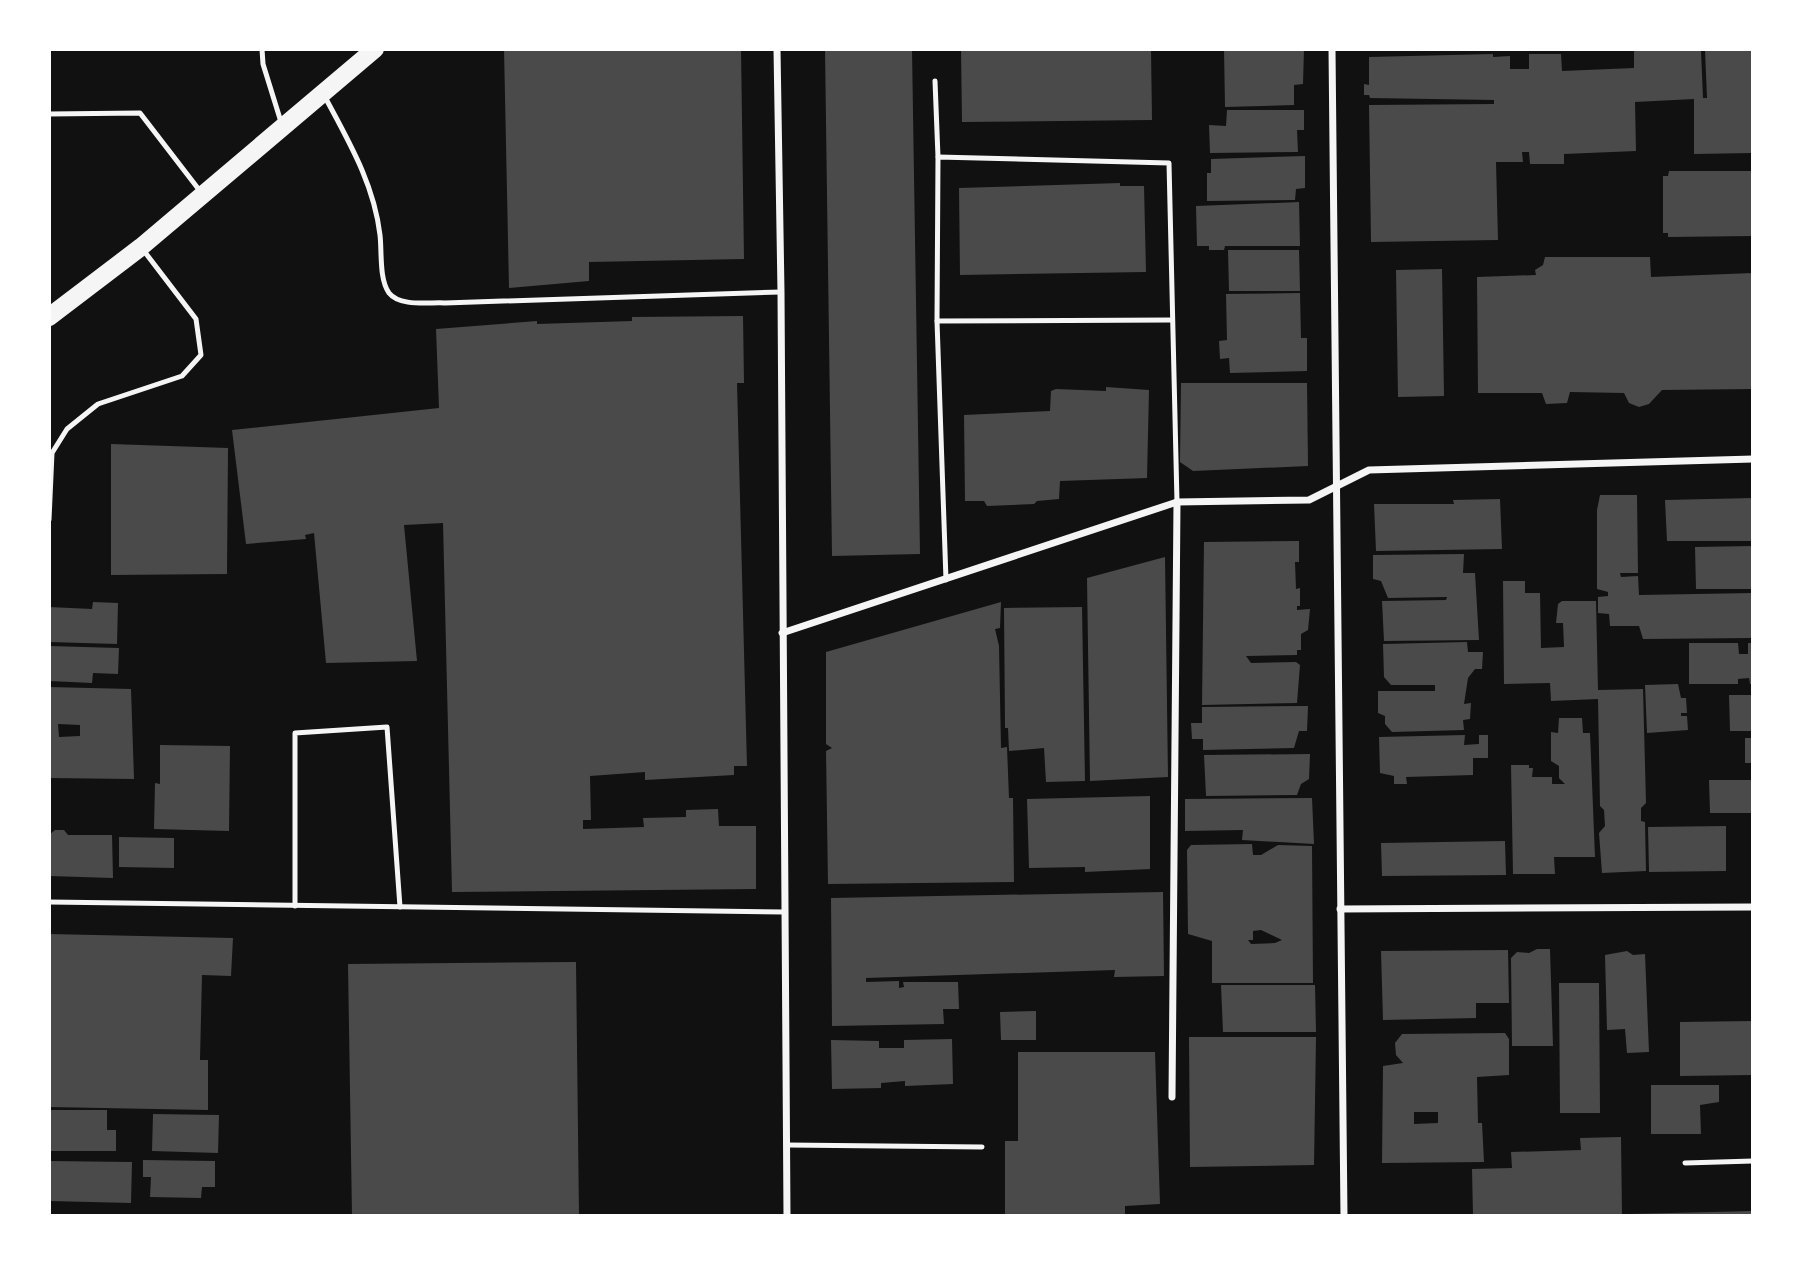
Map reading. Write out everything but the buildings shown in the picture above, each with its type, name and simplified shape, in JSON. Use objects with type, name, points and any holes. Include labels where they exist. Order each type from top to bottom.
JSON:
[{"type":"main road","points":[[49,317],[141,247],[375,49]]},
{"type":"street","points":[[777,49],[787,1216]]},
{"type":"street","points":[[1332,49],[1344,1216]]},
{"type":"street","points":[[782,634],[1177,502],[1309,500],[1370,470],[1753,459]]},
{"type":"street","points":[[1171,1097],[1177,502]]},
{"type":"street","points":[[1340,909],[1753,907]]},
{"type":"lane","points":[[262,49],[263,64],[283,128]]},
{"type":"lane","points":[[935,80],[938,157],[937,321],[946,580]]},
{"type":"lane","points":[[324,94],[367,176],[380,232],[384,280],[389,293],[400,301],[445,303],[781,292]]},
{"type":"lane","points":[[49,114],[140,113],[204,195]]},
{"type":"lane","points":[[938,157],[1169,163],[1177,502]]},
{"type":"lane","points":[[49,520],[52,453],[68,429],[98,404],[183,376],[201,355],[195,319],[141,247]]},
{"type":"lane","points":[[937,321],[1171,320]]},
{"type":"lane","points":[[295,906],[295,733],[387,727],[400,907]]},
{"type":"lane","points":[[49,902],[784,912]]},
{"type":"lane","points":[[787,1145],[982,1147]]},
{"type":"lane","points":[[1685,1163],[1753,1161]]}]
